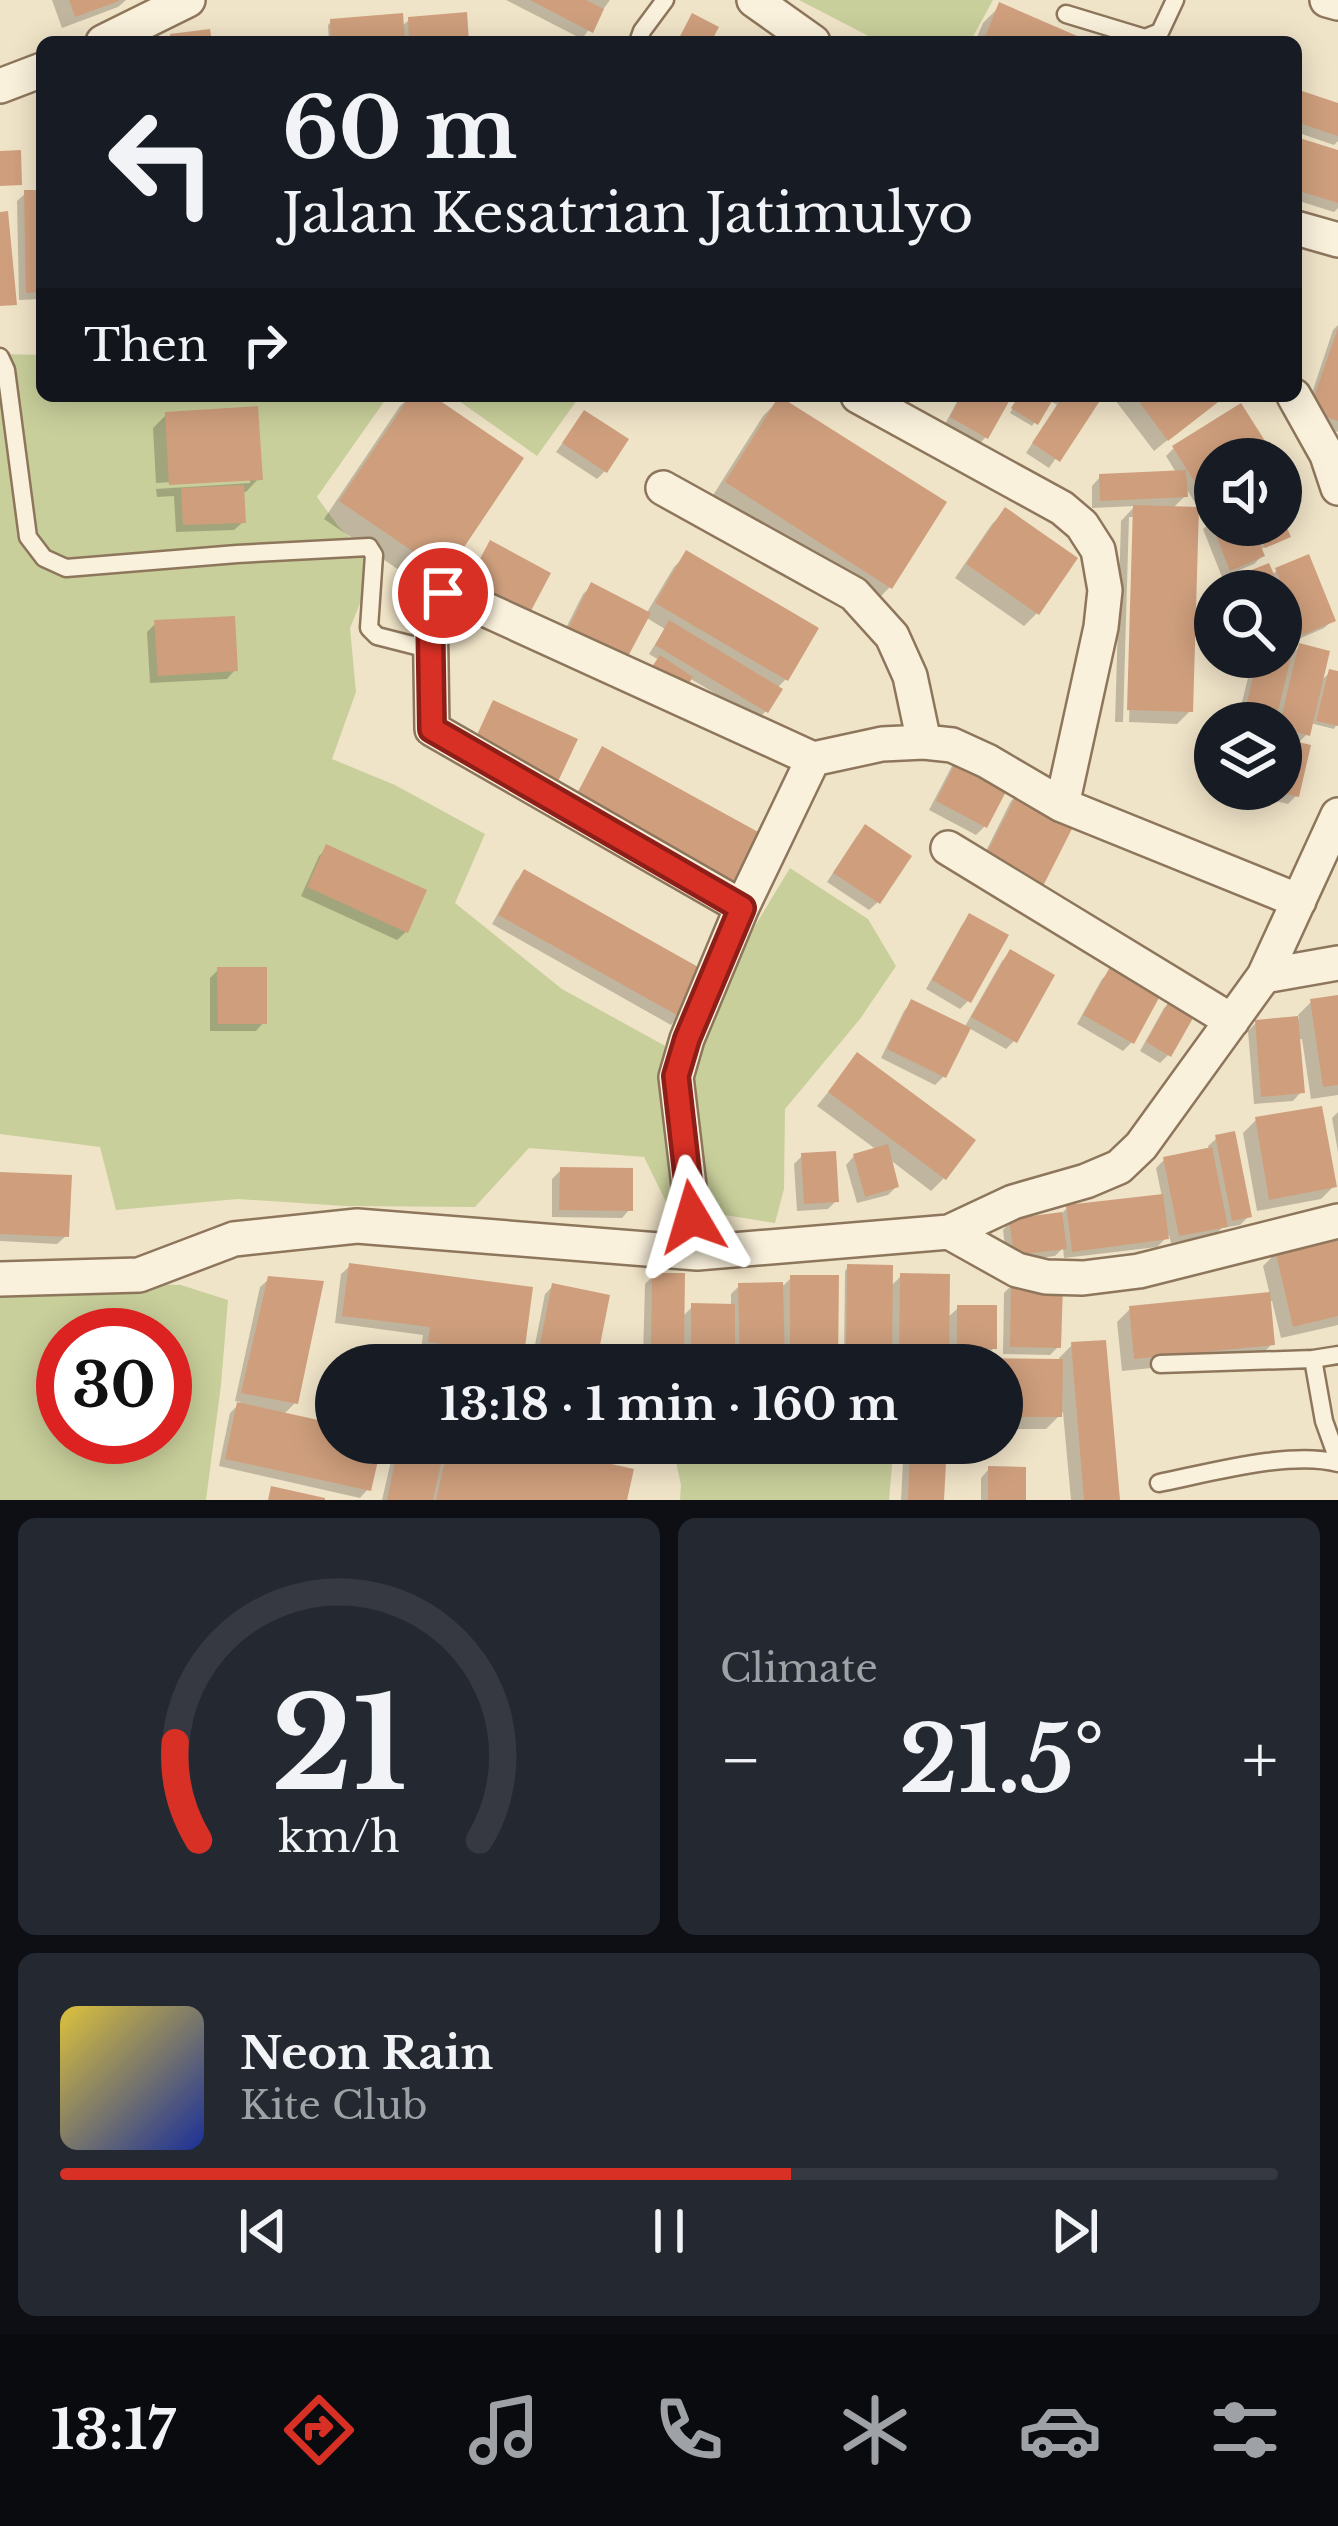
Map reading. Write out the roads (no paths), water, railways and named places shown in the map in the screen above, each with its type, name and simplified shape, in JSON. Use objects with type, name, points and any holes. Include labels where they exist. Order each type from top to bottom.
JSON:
[{"type":"street","points":[[150,32],[188,0]]},
{"type":"street","points":[[754,0],[805,36]]},
{"type":"street","points":[[1327,0],[1338,3]]},
{"type":"street","points":[[1302,230],[1338,240]]},
{"type":"street","points":[[869,402],[1062,508],[1082,525],[1097,550],[1105,590],[1101,627],[1062,805]]},
{"type":"street","points":[[1297,402],[1327,455],[1338,488]]},
{"type":"street","points":[[664,488],[854,594],[892,635],[910,676],[924,742]]},
{"type":"street","points":[[742,908],[435,732],[431,725],[430,604],[434,596],[443,593],[813,759],[881,744],[952,745],[1062,805],[1299,901]]},
{"type":"street","points":[[697,1253],[676,1076],[742,908],[813,759]]},
{"type":"street","points":[[0,1279],[139,1275],[234,1239],[357,1226],[697,1253],[949,1232],[1013,1202],[1119,1167],[1141,1146],[1264,976],[1338,815]]},
{"type":"street","points":[[948,848],[1232,1021]]},
{"type":"street","points":[[1264,976],[1338,963]]},
{"type":"street","points":[[949,1232],[1017,1270],[1083,1278],[1139,1271],[1338,1221]]},
{"type":"lane","points":[[640,36],[665,0]]},
{"type":"lane","points":[[1150,36],[1160,32],[1174,0]]},
{"type":"lane","points":[[1066,14],[1138,36]]},
{"type":"lane","points":[[0,357],[6,370],[28,538],[44,558],[66,568],[369,547],[374,555],[369,628],[376,636],[433,650]]},
{"type":"lane","points":[[1160,1364],[1338,1355]]},
{"type":"lane","points":[[1159,1483],[1256,1464],[1338,1461],[1324,1421],[1313,1359]]}]
